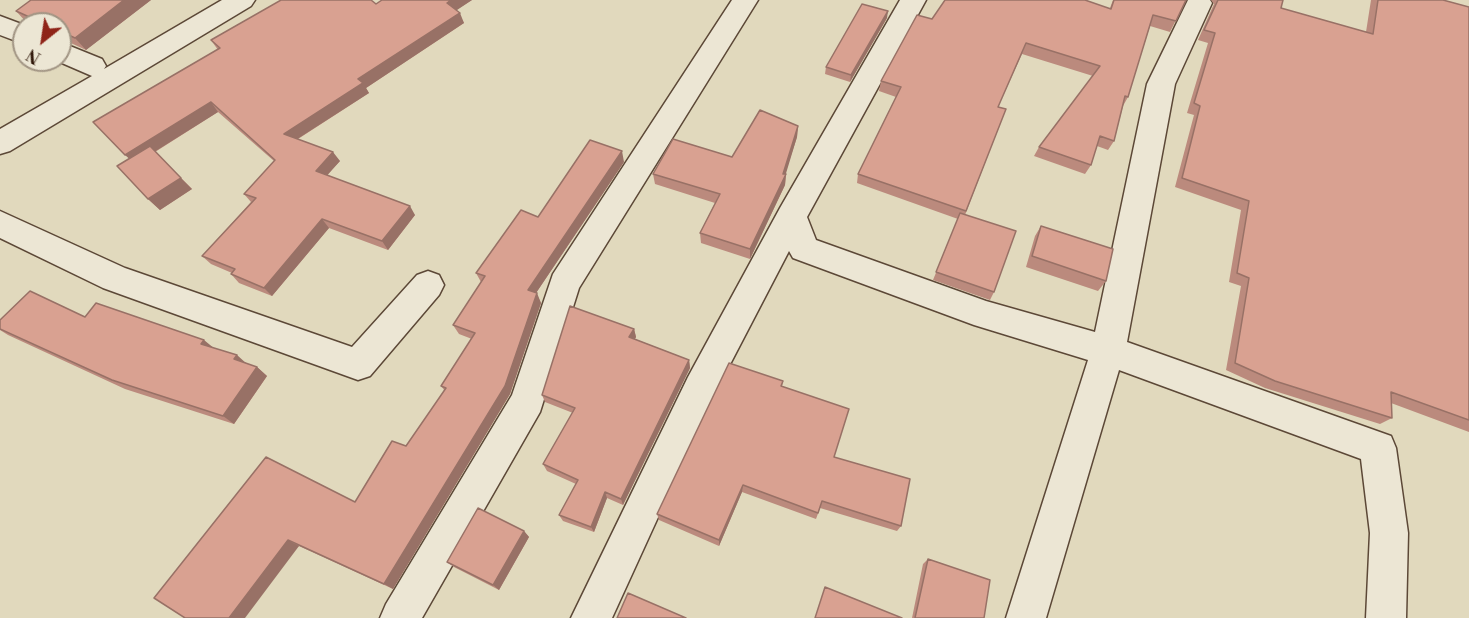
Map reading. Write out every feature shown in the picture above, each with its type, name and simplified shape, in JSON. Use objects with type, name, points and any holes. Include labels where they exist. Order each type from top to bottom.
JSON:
[{"type":"street","points":[[0,121],[206,0]]},
{"type":"street","points":[[0,143],[242,0]]},
{"type":"street","points":[[400,618],[528,401],[564,284],[746,0]]},
{"type":"street","points":[[591,618],[700,388],[791,217],[913,0]]},
{"type":"street","points":[[1026,618],[1108,351],[1161,84],[1199,3]]},
{"type":"street","points":[[72,57],[92,66]]},
{"type":"street","points":[[791,217],[804,249],[986,315],[1108,351],[1378,448],[1389,533],[1386,618]]},
{"type":"street","points":[[0,225],[114,278],[358,365],[428,285]]},
{"type":"building","points":[[31,0],[124,0],[75,38],[72,37],[72,12],[16,11]]},
{"type":"building","points":[[281,0],[371,0],[376,4],[382,0],[451,0],[447,3],[460,13],[358,79],[363,83],[284,134],[333,152],[316,171],[410,206],[382,241],[322,219],[264,288],[231,274],[235,269],[202,256],[256,198],[244,194],[275,160],[211,102],[125,155],[93,122],[220,48],[211,40]]},
{"type":"building","points":[[945,0],[1085,0],[1111,9],[1114,0],[1186,0],[1176,21],[1153,15],[1128,97],[1125,96],[1114,141],[1100,136],[1091,165],[1039,147],[1100,66],[1026,43],[998,107],[1006,109],[966,211],[858,174],[901,87],[881,81],[917,15],[932,19]]},
{"type":"building","points":[[1218,0],[1283,0],[1281,8],[1373,34],[1378,0],[1443,0],[1469,7],[1469,420],[1391,392],[1392,418],[1275,381],[1235,363],[1249,278],[1237,273],[1249,201],[1182,178],[1200,106],[1194,103],[1215,33],[1204,30]]},
{"type":"building","points":[[862,4],[888,11],[851,75],[826,67]]},
{"type":"building","points":[[760,110],[798,126],[783,174],[786,174],[750,249],[700,233],[720,194],[653,174],[673,139],[732,157]]},
{"type":"building","points":[[590,140],[622,151],[528,290],[537,293],[505,386],[384,584],[288,540],[229,618],[185,618],[154,598],[266,457],[355,502],[392,441],[406,446],[446,388],[441,386],[475,333],[453,325],[485,276],[476,273],[521,210],[538,217]]},
{"type":"building","points":[[150,146],[181,178],[148,199],[117,166]]},
{"type":"building","points":[[960,213],[1016,231],[994,292],[936,272]]},
{"type":"building","points":[[1041,226],[1113,249],[1106,281],[1032,256]]},
{"type":"building","points":[[30,291],[85,317],[96,303],[204,340],[201,344],[237,355],[234,359],[257,367],[223,416],[112,380],[0,329],[0,320]]},
{"type":"building","points":[[570,306],[634,329],[629,337],[689,360],[621,499],[605,492],[591,527],[559,515],[578,480],[543,464],[575,408],[542,395]]},
{"type":"building","points":[[729,363],[783,381],[781,386],[849,409],[834,457],[910,479],[901,526],[822,501],[818,513],[743,485],[719,540],[657,514]]},
{"type":"building","points":[[478,508],[524,531],[493,585],[447,562]]},
{"type":"building","points":[[928,559],[990,580],[984,618],[915,618]]},
{"type":"building","points":[[825,587],[902,618],[815,618]]},
{"type":"building","points":[[628,593],[686,618],[617,618]]}]
